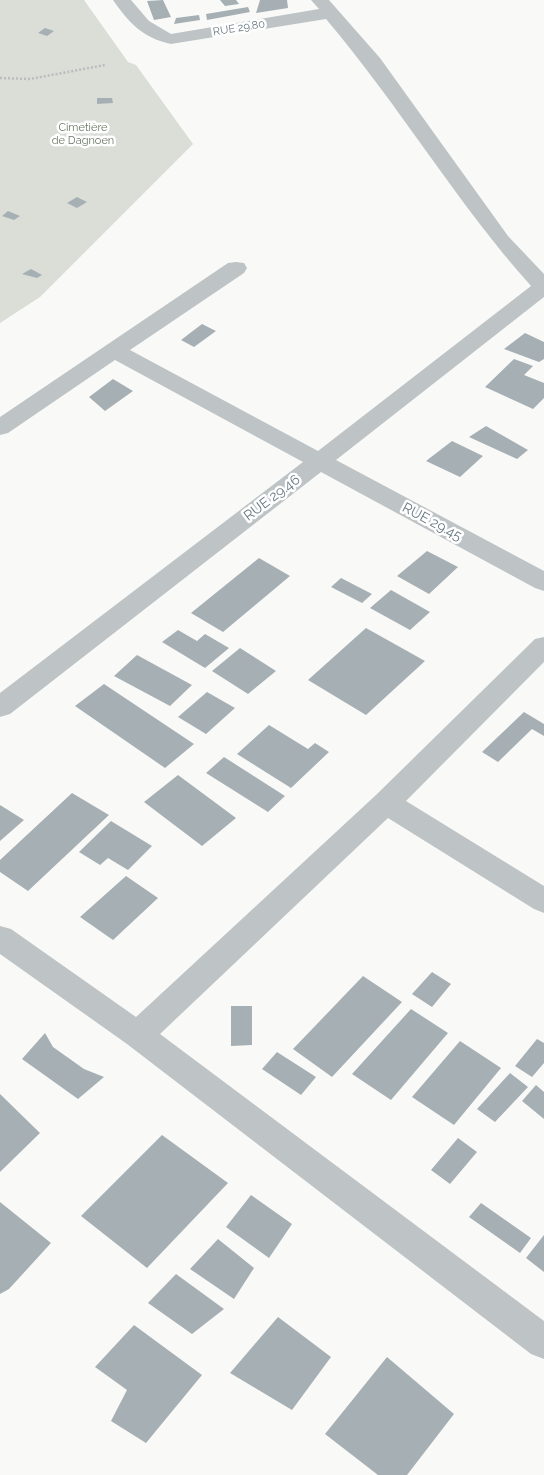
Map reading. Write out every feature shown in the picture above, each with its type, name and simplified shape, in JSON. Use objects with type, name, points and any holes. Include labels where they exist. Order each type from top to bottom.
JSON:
[{"type":"street","name":"RUE 29.80","points":[[122,0],[139,23],[161,37],[171,39],[324,6]]},
{"type":"street","points":[[324,6],[373,62],[501,240],[544,287]]},
{"type":"street","points":[[0,428],[236,268]]},
{"type":"street","name":"RUE 29.46","points":[[0,706],[544,287]]},
{"type":"street","name":"RUE 29.45","points":[[114,351],[544,582]]},
{"type":"street","points":[[138,1035],[386,803],[544,646]]},
{"type":"street","points":[[386,803],[544,901]]},
{"type":"street","points":[[0,938],[138,1035],[544,1342]]},
{"type":"path","points":[[0,78],[30,79],[105,65]]},
{"type":"green space","name":"Cimetière de Dagnoen","points":[[0,0],[84,0],[128,62],[136,65],[193,144],[40,297],[0,323]]},
{"type":"building","points":[[163,0],[171,17],[154,20],[147,1]]},
{"type":"building","points":[[220,0],[236,0],[239,4],[225,6]]},
{"type":"building","points":[[260,0],[287,0],[288,8],[256,13]]},
{"type":"building","points":[[248,7],[250,12],[207,20],[206,14]]},
{"type":"building","points":[[199,15],[200,20],[174,24],[176,18]]},
{"type":"building","points":[[45,28],[54,31],[47,36],[38,33]]},
{"type":"building","points":[[97,98],[112,98],[113,103],[97,104]]},
{"type":"building","points":[[77,197],[87,202],[77,208],[67,203]]},
{"type":"building","points":[[8,211],[20,216],[14,220],[2,216]]},
{"type":"building","points":[[31,269],[42,275],[37,278],[22,274]]},
{"type":"building","points":[[202,324],[216,331],[194,347],[181,340]]},
{"type":"building","points":[[525,333],[544,342],[544,359],[539,362],[504,349]]},
{"type":"building","points":[[514,359],[533,366],[524,375],[544,383],[544,398],[533,409],[485,387]]},
{"type":"building","points":[[113,379],[133,391],[105,411],[89,397]]},
{"type":"building","points":[[486,426],[528,450],[517,459],[469,437]]},
{"type":"building","points":[[452,441],[483,456],[460,477],[426,461]]},
{"type":"building","points":[[427,551],[458,567],[429,594],[397,576]]},
{"type":"building","points":[[259,558],[290,576],[223,632],[191,613]]},
{"type":"building","points":[[341,578],[372,594],[362,603],[331,587]]},
{"type":"building","points":[[391,590],[430,612],[410,630],[370,608]]},
{"type":"building","points":[[366,628],[425,661],[366,715],[308,680]]},
{"type":"building","points":[[178,630],[197,641],[205,634],[229,648],[205,668],[162,642]]},
{"type":"building","points":[[240,648],[276,671],[248,694],[212,671]]},
{"type":"building","points":[[137,655],[192,685],[170,706],[114,676]]},
{"type":"building","points":[[104,684],[194,744],[165,768],[75,706]]},
{"type":"building","points":[[207,692],[235,708],[206,734],[178,717]]},
{"type":"building","points":[[524,712],[544,724],[544,736],[532,729],[498,762],[482,752]]},
{"type":"building","points":[[269,725],[308,749],[315,743],[329,752],[291,788],[237,754]]},
{"type":"building","points":[[224,757],[285,796],[268,812],[206,773]]},
{"type":"building","points":[[178,775],[236,818],[202,846],[144,802]]},
{"type":"building","points":[[72,793],[109,815],[28,891],[0,872],[0,860]]},
{"type":"building","points":[[0,805],[24,820],[0,841]]},
{"type":"building","points":[[111,821],[152,846],[128,870],[108,858],[100,865],[79,852]]},
{"type":"building","points":[[126,876],[158,898],[113,940],[80,917]]},
{"type":"building","points":[[432,972],[451,984],[432,1007],[412,994]]},
{"type":"building","points":[[363,976],[402,1002],[332,1077],[293,1049]]},
{"type":"building","points":[[231,1006],[252,1006],[252,1045],[231,1046]]},
{"type":"building","points":[[411,1009],[448,1033],[391,1100],[352,1074]]},
{"type":"building","points":[[45,1033],[53,1047],[84,1069],[104,1077],[78,1099],[22,1059]]},
{"type":"building","points":[[537,1039],[544,1043],[544,1063],[532,1077],[515,1066]]},
{"type":"building","points":[[460,1041],[501,1068],[454,1125],[412,1097]]},
{"type":"building","points":[[277,1052],[316,1077],[301,1095],[262,1069]]},
{"type":"building","points":[[510,1073],[528,1087],[495,1122],[477,1109]]},
{"type":"building","points":[[536,1085],[544,1092],[544,1119],[522,1101]]},
{"type":"building","points":[[0,1094],[40,1133],[0,1172]]},
{"type":"building","points":[[162,1135],[228,1183],[147,1268],[81,1216]]},
{"type":"building","points":[[458,1138],[477,1152],[450,1184],[431,1170]]},
{"type":"building","points":[[251,1195],[292,1224],[269,1258],[226,1227]]},
{"type":"building","points":[[0,1202],[51,1243],[9,1289],[0,1294]]},
{"type":"building","points":[[481,1203],[531,1238],[520,1253],[469,1217]]},
{"type":"building","points":[[544,1235],[544,1272],[526,1258]]},
{"type":"building","points":[[218,1239],[254,1268],[234,1299],[190,1269]]},
{"type":"building","points":[[176,1274],[224,1309],[192,1334],[148,1303]]},
{"type":"building","points":[[278,1317],[331,1357],[292,1410],[230,1373]]},
{"type":"building","points":[[134,1325],[202,1375],[146,1443],[111,1421],[127,1390],[95,1367]]},
{"type":"building","points":[[387,1357],[454,1414],[407,1475],[378,1475],[325,1434]]}]
